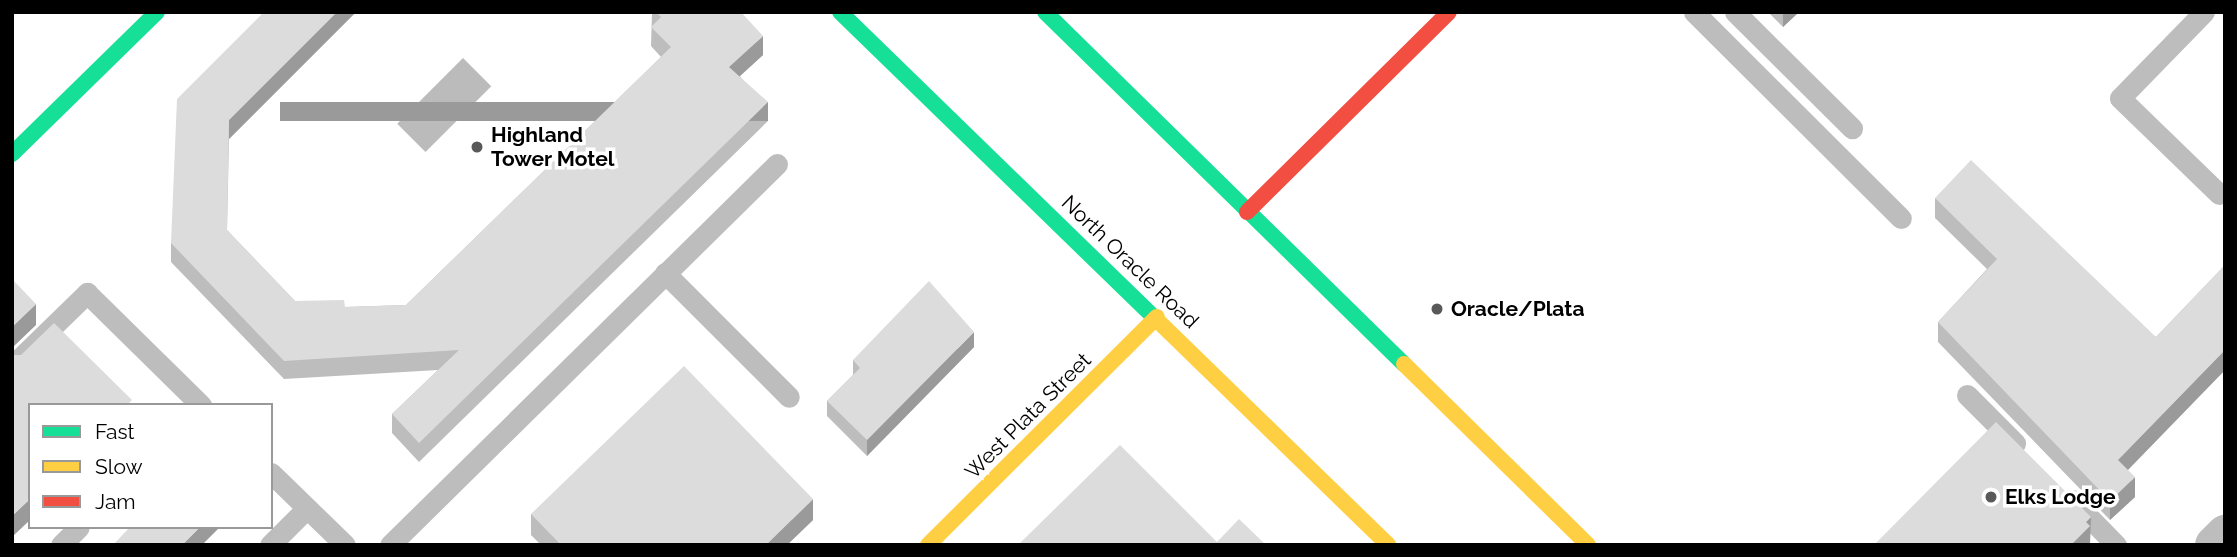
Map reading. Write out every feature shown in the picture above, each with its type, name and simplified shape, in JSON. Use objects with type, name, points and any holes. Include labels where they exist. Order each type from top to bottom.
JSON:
[{"type":"main road","points":[[12,154],[158,12]]},
{"type":"main road","name":"North Oracle Road","points":[[840,12],[1157,317],[1388,545]]},
{"type":"main road","points":[[1045,12],[1588,545]]},
{"type":"main road","points":[[1247,212],[1449,12]]},
{"type":"main road","name":"West Plata Street","points":[[928,545],[1157,317]]},
{"type":"lane","points":[[1694,12],[1901,218]]},
{"type":"lane","points":[[1735,12],[1852,128]]},
{"type":"lane","points":[[2204,12],[2120,99],[2219,194]]},
{"type":"lane","points":[[402,541],[665,273],[777,164]]},
{"type":"lane","points":[[665,273],[789,397]]},
{"type":"lane","points":[[12,366],[87,293],[199,403]]},
{"type":"lane","points":[[1967,395],[2032,460]]},
{"type":"lane","points":[[273,475],[345,545]]},
{"type":"lane","points":[[2060,489],[2116,545]]},
{"type":"lane","points":[[270,545],[307,508]]},
{"type":"lane","points":[[61,545],[77,529]]},
{"type":"shaded area","points":[[463,58],[491,86],[426,152],[397,124]]},
{"type":"building","points":[[264,12],[337,12],[229,120],[227,230],[295,301],[344,300],[345,307],[406,305],[671,47],[651,27],[661,17],[656,12],[741,12],[763,36],[729,67],[768,102],[419,443],[392,414],[459,350],[284,361],[171,243],[177,99]]},
{"type":"building","points":[[1971,160],[2156,337],[2225,265],[2225,350],[2118,460],[2135,477],[2110,501],[1938,322],[1997,259],[1935,198]]},
{"type":"building","points":[[12,279],[36,304],[12,327]]},
{"type":"building","points":[[929,281],[974,332],[867,440],[827,401],[860,368],[853,360]]},
{"type":"building","points":[[54,323],[132,400],[129,403],[28,403],[28,501],[12,516],[12,355],[21,355]]},
{"type":"building","points":[[684,366],[813,499],[766,545],[561,545],[531,514]]},
{"type":"building","name":"Elks Lodge","points":[[1996,422],[2091,517],[2086,522],[2090,526],[2071,545],[1874,545]]},
{"type":"building","points":[[1120,445],[1217,542],[1239,519],[1266,545],[1018,545]]},
{"type":"building","points":[[128,529],[198,529],[182,545],[113,545]]},
{"type":"traffic: fast","points":[[12,154],[157,12]]},
{"type":"traffic: fast","points":[[840,12],[1158,321]]},
{"type":"traffic: fast","points":[[1045,12],[1404,364]]},
{"type":"traffic: slow","points":[[928,545],[1157,317]]},
{"type":"traffic: slow","points":[[1158,321],[1388,545]]},
{"type":"traffic: slow","points":[[1404,364],[1588,545]]},
{"type":"traffic: jam","points":[[1247,212],[1449,12]]},
{"type":"place","name":"Highland Tower Motel","points":[[477,147]]},
{"type":"place","name":"Oracle/Plata","points":[[1437,309]]},
{"type":"place","name":"Elks Lodge","points":[[1991,497]]}]
